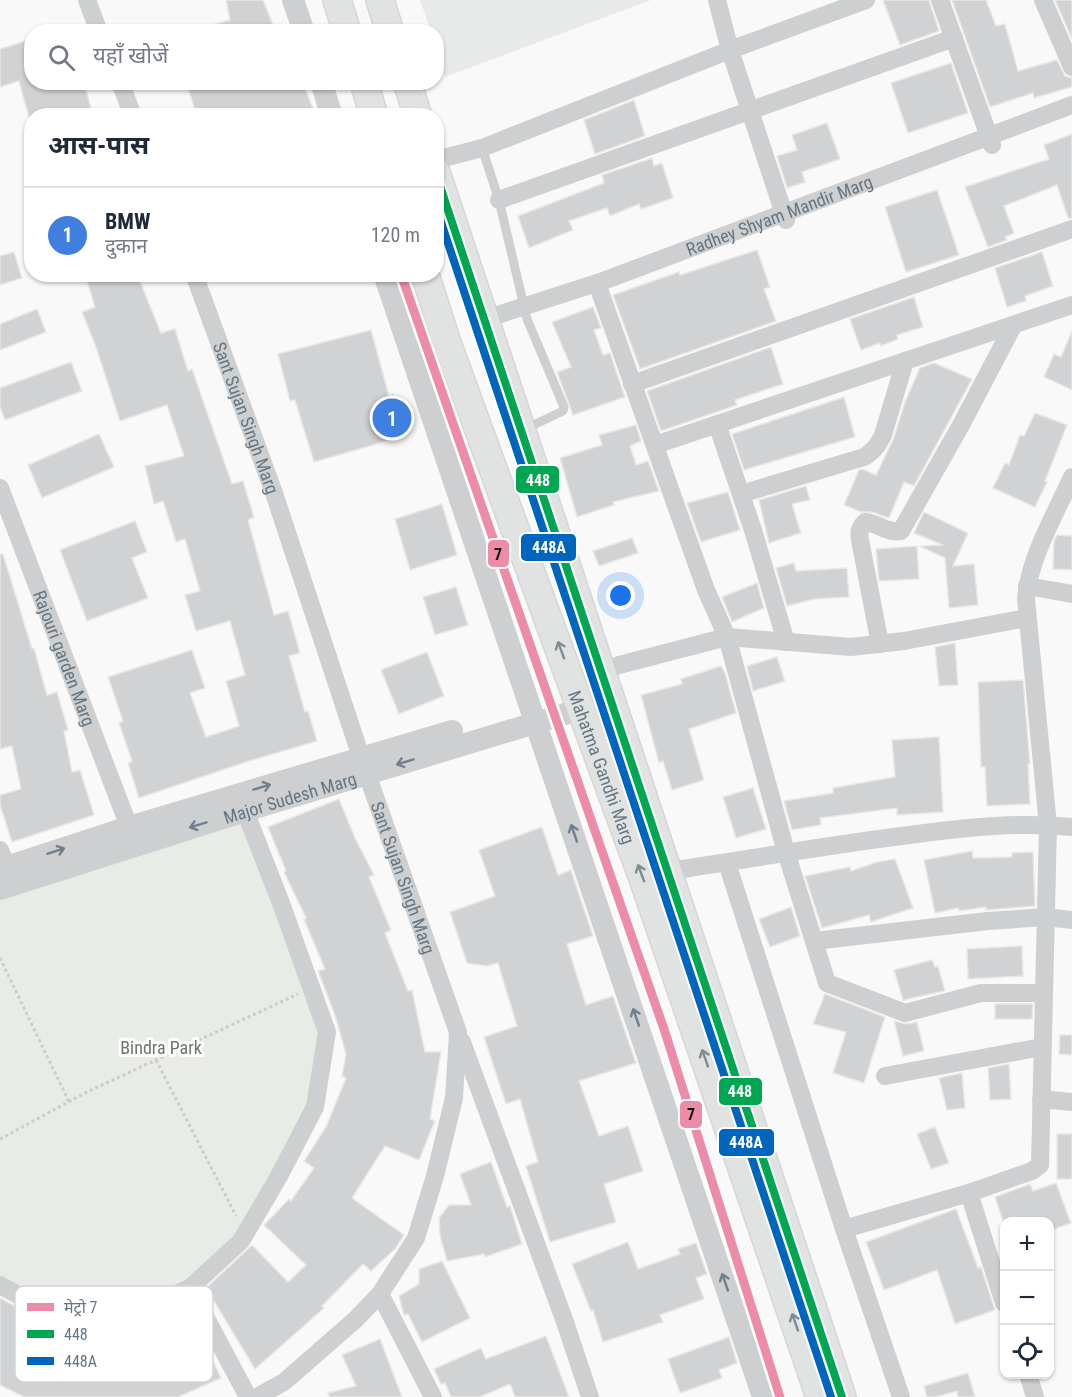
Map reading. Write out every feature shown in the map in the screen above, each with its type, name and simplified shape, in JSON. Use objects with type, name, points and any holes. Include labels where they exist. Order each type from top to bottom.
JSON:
[{"type":"main road","points":[[337,0],[344,24]]},
{"type":"main road","points":[[380,0],[388,24]]},
{"type":"main road","points":[[366,90],[372,108]]},
{"type":"main road","points":[[410,90],[415,108]]},
{"type":"main road","name":"Mahatma Gandhi Marg","points":[[444,196],[842,1397]]},
{"type":"main road","name":"Mahatma Gandhi Marg","points":[[428,282],[447,343],[645,884],[820,1397]]},
{"type":"street","points":[[87,0],[96,24]]},
{"type":"street","points":[[293,0],[301,24]]},
{"type":"street","points":[[717,0],[730,50],[785,217]]},
{"type":"street","points":[[444,158],[482,148],[730,50],[866,0]]},
{"type":"street","points":[[940,0],[990,140]]},
{"type":"street","points":[[1043,0],[1072,68]]},
{"type":"street","points":[[499,201],[954,38]]},
{"type":"street","points":[[123,90],[130,108]]},
{"type":"street","points":[[324,90],[329,108]]},
{"type":"street","name":"Radhey Shyam Mandir Marg","points":[[487,324],[600,289],[990,140],[1072,105]]},
{"type":"street","name":"Radhey Shyam Mandir Marg","points":[[990,140],[1072,116]]},
{"type":"street","name":"Radhey Shyam Mandir Marg","points":[[525,313],[603,281],[785,217]]},
{"type":"street","points":[[632,384],[1072,229]]},
{"type":"street","name":"Sant Sujan Singh Marg","points":[[197,282],[274,494],[458,1032],[454,1098],[435,1176],[416,1238],[380,1294],[355,1320],[284,1382],[257,1397]]},
{"type":"street","points":[[387,282],[763,1397]]},
{"type":"street","points":[[600,289],[706,590],[728,638],[786,852],[826,983],[905,1013],[981,993],[1044,993]]},
{"type":"street","points":[[655,445],[1072,305]]},
{"type":"street","points":[[880,644],[860,540],[861,526],[865,522],[873,523],[896,533],[904,528],[1013,326]]},
{"type":"street","points":[[741,494],[864,457],[872,452],[883,435],[905,362]]},
{"type":"street","points":[[717,424],[753,530],[786,642]]},
{"type":"street","points":[[844,1229],[969,1193],[1032,1171],[1040,1166],[1048,825],[1028,618],[1027,586],[1034,563],[1072,477]]},
{"type":"street","name":"Rajouri garden Marg","points":[[0,488],[129,827]]},
{"type":"street","points":[[1027,586],[1072,594]]},
{"type":"street","points":[[602,672],[619,665],[728,638],[851,646],[904,641],[1028,618]]},
{"type":"street","name":"Major Sudesh Marg","points":[[2,862],[365,765],[579,702]]},
{"type":"street","name":"Major Sudesh Marg","points":[[0,889],[245,811],[365,765]]},
{"type":"street","points":[[192,1286],[241,1241],[278,1178],[315,1107],[327,1032],[245,811]]},
{"type":"street","points":[[668,871],[728,863],[835,843],[952,829],[1003,825],[1072,827]]},
{"type":"street","points":[[728,863],[844,1229],[902,1397]]},
{"type":"street","points":[[814,941],[988,921],[1046,917],[1072,920]]},
{"type":"street","points":[[458,1032],[565,1322],[590,1397]]},
{"type":"street","points":[[885,1076],[1042,1047]]},
{"type":"street","points":[[1041,1099],[1072,1102]]},
{"type":"street","points":[[969,1193],[1000,1288]]},
{"type":"street","points":[[0,1286],[15,1294]]},
{"type":"street","points":[[380,1294],[433,1397]]},
{"type":"street","points":[[213,1331],[248,1397]]},
{"type":"street","points":[[1030,1379],[1035,1397]]},
{"type":"lane","points":[[482,148],[499,201],[525,313],[564,408],[522,431]]},
{"type":"path","points":[[0,958],[69,1102]]},
{"type":"path","points":[[0,1139],[69,1102],[311,988]]},
{"type":"path","points":[[156,1060],[245,1233]]},
{"type":"shaded area","points":[[420,0],[651,0],[445,77],[444,24],[429,24]]},
{"type":"green space","name":"Bindra Park","points":[[245,811],[327,1032],[315,1107],[245,1233],[192,1286],[15,1286],[15,1291],[0,1285],[0,890]]},
{"type":"building","points":[[226,0],[263,0],[273,24],[216,24],[230,20]]},
{"type":"building","points":[[883,0],[929,0],[939,31],[900,45]]},
{"type":"building","points":[[952,0],[986,0],[996,26],[1005,24],[1018,71],[1057,60],[1065,76],[1072,78],[1072,87],[1034,98],[1033,93],[990,107]]},
{"type":"building","points":[[1055,0],[1072,0],[1072,39]]},
{"type":"building","points":[[24,42],[24,90],[86,90],[91,108],[26,108],[19,81],[0,87],[0,49]]},
{"type":"building","points":[[951,63],[968,113],[908,133],[891,83]]},
{"type":"building","points":[[189,90],[306,90],[313,108],[194,108]]},
{"type":"building","points":[[634,100],[645,136],[595,154],[584,120]]},
{"type":"building","points":[[827,123],[840,159],[802,172],[805,182],[787,188],[777,156],[797,150],[792,135]]},
{"type":"building","points":[[1072,134],[1072,218],[1068,218],[1057,185],[1004,206],[1014,233],[1005,237],[1007,240],[988,247],[965,187],[1049,159],[1044,145]]},
{"type":"building","points":[[652,158],[654,166],[662,163],[673,198],[641,209],[639,204],[610,216],[607,208],[569,221],[573,230],[529,248],[518,216],[604,183],[602,175]]},
{"type":"building","points":[[937,190],[959,255],[906,272],[885,207]]},
{"type":"building","points":[[757,250],[770,287],[764,289],[776,321],[640,369],[613,295],[679,272],[680,275]]},
{"type":"building","points":[[14,252],[22,278],[0,285],[0,256]]},
{"type":"building","points":[[1042,252],[1053,286],[1025,296],[1026,301],[1007,307],[995,268]]},
{"type":"building","points":[[87,282],[140,282],[161,333],[175,329],[188,371],[192,369],[232,484],[243,481],[254,517],[248,520],[274,615],[288,611],[300,653],[289,656],[305,712],[308,711],[317,741],[139,798],[128,763],[132,761],[119,723],[123,721],[108,677],[192,650],[205,688],[190,693],[206,737],[239,726],[226,681],[245,675],[230,621],[196,631],[185,595],[200,591],[185,539],[176,542],[163,501],[154,504],[145,466],[184,456],[167,405],[120,421],[82,312],[95,307]]},
{"type":"building","points":[[914,297],[923,327],[897,335],[898,339],[881,346],[880,343],[861,350],[850,319]]},
{"type":"building","points":[[593,307],[601,328],[594,330],[603,355],[610,353],[625,397],[573,415],[557,372],[571,367],[552,322]]},
{"type":"building","points":[[37,309],[46,332],[0,350],[0,324]]},
{"type":"building","points":[[371,330],[389,396],[393,394],[407,434],[314,462],[295,400],[290,401],[278,354]]},
{"type":"building","points":[[1072,331],[1072,390],[1044,377],[1054,354],[1061,357]]},
{"type":"building","points":[[771,347],[783,384],[735,400],[737,405],[661,431],[647,391]]},
{"type":"building","points":[[71,362],[82,391],[5,420],[0,407],[0,388]]},
{"type":"building","points":[[934,363],[972,379],[914,486],[904,482],[889,518],[872,512],[861,512],[844,505],[859,470],[862,469],[876,475],[893,440],[905,402],[920,368]]},
{"type":"building","points":[[844,397],[855,437],[744,470],[732,434]]},
{"type":"building","points":[[1035,413],[1067,425],[1045,481],[1047,482],[1035,507],[993,488],[1005,463],[1009,465],[1020,435],[1024,436]]},
{"type":"building","points":[[636,425],[641,441],[630,446],[636,465],[648,461],[659,491],[613,502],[614,505],[577,517],[560,458],[602,445],[599,435]]},
{"type":"building","points":[[99,434],[114,467],[42,498],[28,465]]},
{"type":"building","points":[[806,486],[810,500],[792,504],[801,533],[769,543],[759,500]]},
{"type":"building","points":[[728,492],[740,530],[701,542],[687,503]]},
{"type":"building","points":[[442,504],[457,555],[410,570],[395,519]]},
{"type":"building","points":[[924,512],[968,533],[953,566],[974,564],[978,605],[949,608],[945,558],[919,546],[943,545],[914,533]]},
{"type":"building","points":[[135,521],[147,552],[132,558],[148,598],[87,621],[60,550]]},
{"type":"building","points":[[1057,535],[1072,536],[1072,570],[1053,569],[1054,541]]},
{"type":"building","points":[[632,538],[638,553],[599,566],[593,551]]},
{"type":"building","points":[[917,546],[919,579],[879,581],[876,549]]},
{"type":"building","points":[[0,554],[3,554],[47,695],[57,692],[68,730],[64,731],[72,772],[80,770],[94,815],[12,842],[0,805],[0,795],[21,789],[12,746],[0,749]]},
{"type":"building","points":[[794,563],[796,571],[847,568],[849,597],[815,599],[787,606],[776,568]]},
{"type":"building","points":[[757,583],[764,608],[732,622],[722,597]]},
{"type":"building","points":[[456,587],[468,625],[435,635],[423,597]]},
{"type":"building","points":[[955,643],[958,685],[939,686],[935,647]]},
{"type":"building","points":[[427,652],[444,696],[399,714],[381,670]]},
{"type":"building","points":[[777,657],[785,681],[753,691],[747,666]]},
{"type":"building","points":[[721,666],[736,713],[689,729],[704,780],[672,790],[663,761],[659,763],[641,695],[682,684],[681,679]]},
{"type":"building","points":[[1023,680],[1030,764],[1028,764],[1030,804],[987,806],[985,767],[981,767],[978,682]]},
{"type":"building","points":[[939,737],[943,812],[897,815],[897,808],[820,818],[821,825],[792,830],[784,801],[833,793],[833,788],[895,777],[892,740]]},
{"type":"building","points":[[753,788],[766,829],[736,838],[723,797]]},
{"type":"building","points":[[339,799],[374,875],[369,877],[391,930],[385,933],[408,991],[412,990],[425,1052],[441,1052],[430,1119],[435,1121],[419,1160],[385,1146],[352,1198],[404,1235],[396,1248],[371,1271],[363,1264],[322,1306],[324,1308],[255,1369],[213,1300],[213,1286],[208,1286],[252,1245],[288,1282],[306,1265],[264,1225],[289,1199],[291,1201],[314,1168],[304,1161],[326,1127],[346,1078],[342,1076],[346,1054],[335,1015],[318,971],[325,969],[304,919],[306,918],[284,872],[286,871],[268,827]]},
{"type":"building","points":[[542,827],[558,875],[571,870],[593,936],[567,944],[586,1005],[613,996],[636,1063],[579,1081],[599,1136],[628,1126],[643,1171],[604,1184],[616,1222],[550,1242],[526,1166],[538,1162],[520,1099],[506,1104],[484,1037],[517,1026],[498,963],[487,966],[467,963],[450,912],[495,896],[479,850]]},
{"type":"building","points":[[972,851],[973,858],[1012,857],[1012,853],[1033,852],[1035,906],[986,910],[986,907],[959,911],[958,908],[935,913],[924,860]]},
{"type":"building","points":[[895,859],[913,908],[871,922],[869,915],[822,928],[805,876],[850,867],[851,871],[877,862]]},
{"type":"building","points":[[791,907],[800,936],[770,947],[759,919]]},
{"type":"building","points":[[1022,946],[1023,976],[968,979],[967,949]]},
{"type":"building","points":[[932,960],[935,967],[938,966],[945,991],[903,1000],[894,970]]},
{"type":"building","points":[[825,994],[885,1017],[864,1083],[833,1073],[846,1032],[813,1024]]},
{"type":"building","points":[[995,1004],[1033,1004],[1032,1019],[995,1019]]},
{"type":"building","points":[[894,1021],[907,1024],[917,1022],[924,1051],[903,1056]]},
{"type":"building","points":[[1060,1035],[1072,1035],[1072,1055],[1059,1054]]},
{"type":"building","points":[[1009,1064],[1011,1099],[990,1100],[988,1068]]},
{"type":"building","points":[[962,1073],[965,1108],[947,1110],[939,1078]]},
{"type":"building","points":[[935,1127],[949,1163],[931,1169],[917,1134]]},
{"type":"building","points":[[1057,1134],[1072,1134],[1072,1179],[1057,1179]]},
{"type":"building","points":[[491,1162],[507,1207],[510,1206],[522,1244],[485,1257],[484,1254],[447,1261],[440,1236],[439,1218],[449,1205],[471,1205],[460,1174]]},
{"type":"building","points":[[1056,1183],[1071,1223],[1054,1229],[1054,1217],[1002,1217],[995,1197],[1030,1184],[1033,1191]]},
{"type":"building","points":[[956,1209],[978,1268],[981,1267],[995,1310],[955,1324],[937,1270],[884,1290],[866,1242]]},
{"type":"building","points":[[628,1242],[638,1269],[680,1254],[678,1249],[696,1243],[707,1274],[696,1278],[704,1299],[660,1315],[663,1322],[603,1342],[593,1310],[591,1311],[572,1264]]},
{"type":"building","points":[[442,1261],[470,1318],[422,1342],[408,1314],[404,1315],[399,1296],[419,1284],[419,1269]]},
{"type":"building","points":[[0,1298],[15,1306],[15,1382],[212,1382],[178,1397],[24,1397],[0,1385]]},
{"type":"building","points":[[546,1336],[569,1397],[515,1397],[510,1384],[480,1397],[451,1397],[445,1383],[441,1384],[434,1369],[481,1348],[486,1359]]},
{"type":"building","points":[[729,1337],[737,1363],[719,1370],[722,1378],[680,1393],[668,1359]]},
{"type":"building","points":[[380,1339],[402,1397],[329,1397],[328,1393],[356,1386],[342,1355]]},
{"type":"building","points":[[213,1361],[221,1378],[213,1382]]},
{"type":"building","points":[[968,1373],[975,1397],[958,1397],[957,1391],[927,1397],[924,1386]]},
{"type":"metro line","name":"7","points":[[404,282],[665,1032],[780,1397]]},
{"type":"transit line","name":"448","points":[[444,198],[842,1397]]},
{"type":"transit line","name":"448A","points":[[444,231],[831,1397]]},
{"type":"place","name":"BMW","points":[[392,418]]}]
